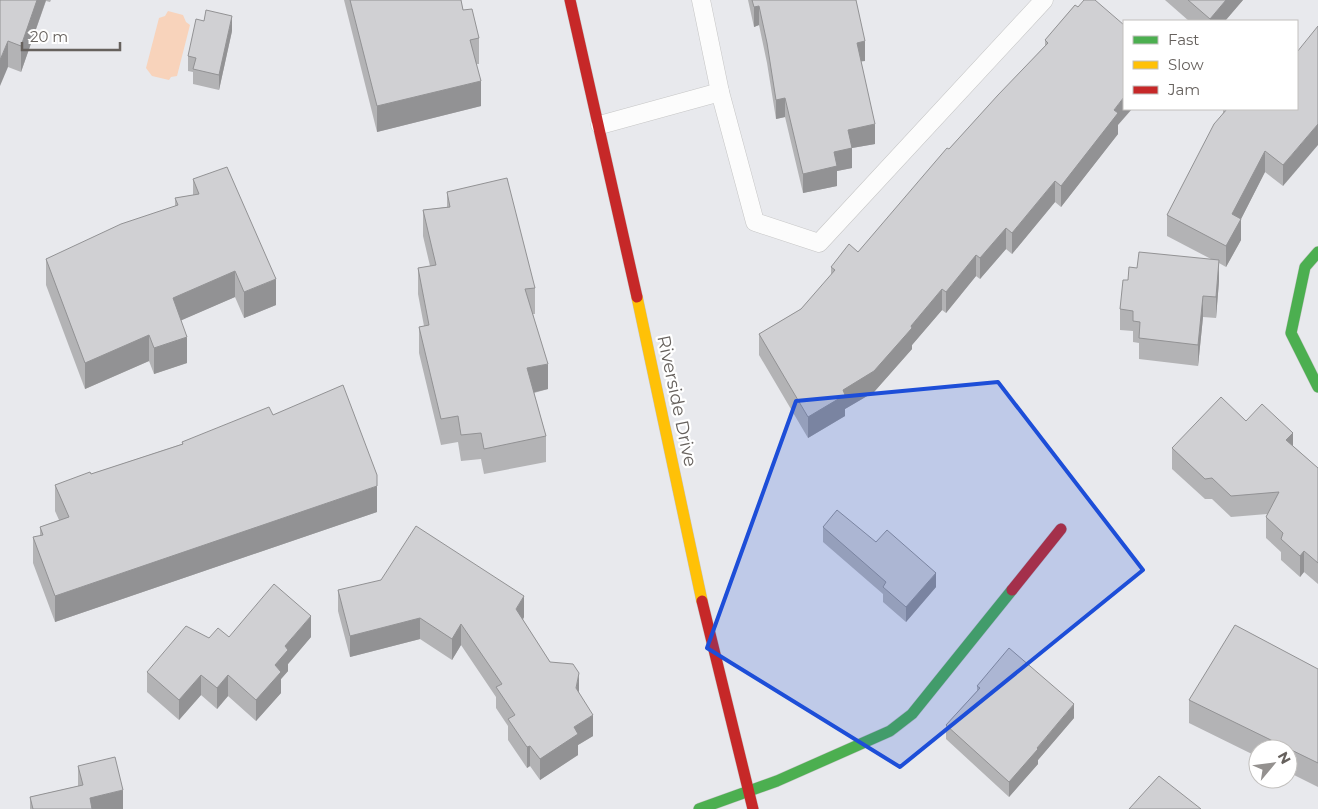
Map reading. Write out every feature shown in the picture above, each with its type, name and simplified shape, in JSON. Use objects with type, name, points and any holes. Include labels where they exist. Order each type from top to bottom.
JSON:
[{"type":"main road","name":"Riverside Drive","points":[[570,0],[600,125],[697,579],[753,809]]},
{"type":"main road","points":[[1318,252],[1305,267],[1291,333],[1318,386]]},
{"type":"main road","points":[[699,809],[749,790],[777,782],[890,731],[912,714],[1061,529]]},
{"type":"lane","points":[[701,0],[720,92],[755,222],[819,243],[1044,0]]},
{"type":"lane","points":[[600,125],[720,92]]},
{"type":"highlighted area","points":[[998,382],[1143,570],[900,767],[707,648],[796,401]]},
{"type":"shaded area","points":[[168,11],[183,15],[186,22],[190,25],[177,76],[171,77],[169,80],[152,76],[146,68],[159,18],[165,16]]},
{"type":"building","points":[[0,0],[37,0],[21,46],[8,41],[0,60]]},
{"type":"building","points":[[350,0],[461,0],[463,10],[472,9],[479,38],[470,40],[481,81],[377,106]]},
{"type":"building","points":[[752,0],[856,0],[865,41],[857,43],[875,124],[848,130],[852,148],[834,152],[837,166],[803,174],[785,98],[776,100],[759,6],[754,7]]},
{"type":"building","points":[[1084,0],[1095,0],[1123,24],[1123,98],[1114,110],[1118,113],[1061,186],[1055,181],[1012,233],[1006,228],[980,258],[976,255],[946,292],[942,289],[911,326],[912,328],[874,371],[843,390],[845,395],[808,417],[759,334],[801,309],[835,270],[831,267],[849,244],[858,252],[947,148],[949,149],[1048,43],[1045,40],[1075,5],[1078,7]]},
{"type":"building","points":[[1188,0],[1226,0],[1210,19]]},
{"type":"building","points":[[206,10],[232,16],[219,75],[193,69],[196,58],[188,56],[196,19],[204,21]]},
{"type":"building","points":[[1318,26],[1318,124],[1283,165],[1265,151],[1232,214],[1241,219],[1226,246],[1167,215],[1214,124],[1226,110],[1298,110],[1298,51]]},
{"type":"building","points":[[227,167],[276,279],[244,292],[235,271],[173,298],[187,337],[154,348],[149,335],[85,363],[46,259],[121,224],[178,205],[175,198],[199,194],[193,179]]},
{"type":"building","points":[[507,178],[535,288],[525,289],[548,364],[527,368],[546,436],[484,449],[481,433],[461,435],[458,416],[441,419],[419,327],[429,325],[418,268],[436,265],[423,210],[450,207],[447,192]]},
{"type":"building","points":[[1139,252],[1219,260],[1216,297],[1203,296],[1198,345],[1139,338],[1140,322],[1133,321],[1133,311],[1120,309],[1123,280],[1128,280],[1129,267],[1137,268]]},
{"type":"building","points":[[343,385],[377,475],[377,486],[55,596],[33,537],[43,535],[40,527],[69,517],[55,485],[90,472],[91,474],[183,444],[182,442],[269,407],[273,415]]},
{"type":"building","points":[[1221,397],[1246,421],[1262,404],[1293,433],[1286,440],[1318,468],[1318,563],[1304,551],[1300,556],[1281,539],[1283,533],[1266,517],[1279,492],[1231,496],[1212,478],[1205,479],[1172,448]]},
{"type":"building","points":[[837,510],[876,542],[887,530],[936,573],[906,607],[883,587],[886,582],[823,527]]},
{"type":"building","points":[[416,526],[524,596],[516,609],[550,662],[573,664],[579,673],[576,688],[593,715],[574,727],[578,734],[540,759],[530,746],[527,747],[508,719],[515,715],[496,687],[502,684],[461,624],[452,639],[420,618],[350,636],[338,590],[381,580]]},
{"type":"building","points":[[274,584],[311,616],[285,646],[288,650],[275,665],[281,672],[256,700],[228,675],[217,688],[201,675],[179,700],[147,672],[186,626],[209,638],[218,628],[229,637]]},
{"type":"building","points":[[1235,625],[1318,669],[1318,763],[1298,753],[1298,739],[1269,739],[1189,700]]},
{"type":"building","points":[[1009,648],[1074,704],[1009,782],[946,725],[980,688],[977,686]]},
{"type":"building","points":[[115,757],[123,790],[90,798],[92,809],[33,809],[30,797],[83,785],[78,766]]},
{"type":"building","points":[[1159,776],[1201,809],[1129,809]]},
{"type":"traffic: fast","points":[[1318,252],[1305,267],[1291,333],[1318,387]]},
{"type":"traffic: fast","points":[[699,809],[777,781],[890,731],[912,714],[1012,590]]},
{"type":"traffic: slow","points":[[637,297],[702,601]]},
{"type":"traffic: jam","points":[[570,0],[637,297]]},
{"type":"traffic: jam","points":[[1012,590],[1061,529]]},
{"type":"traffic: jam","points":[[702,601],[753,809]]}]
